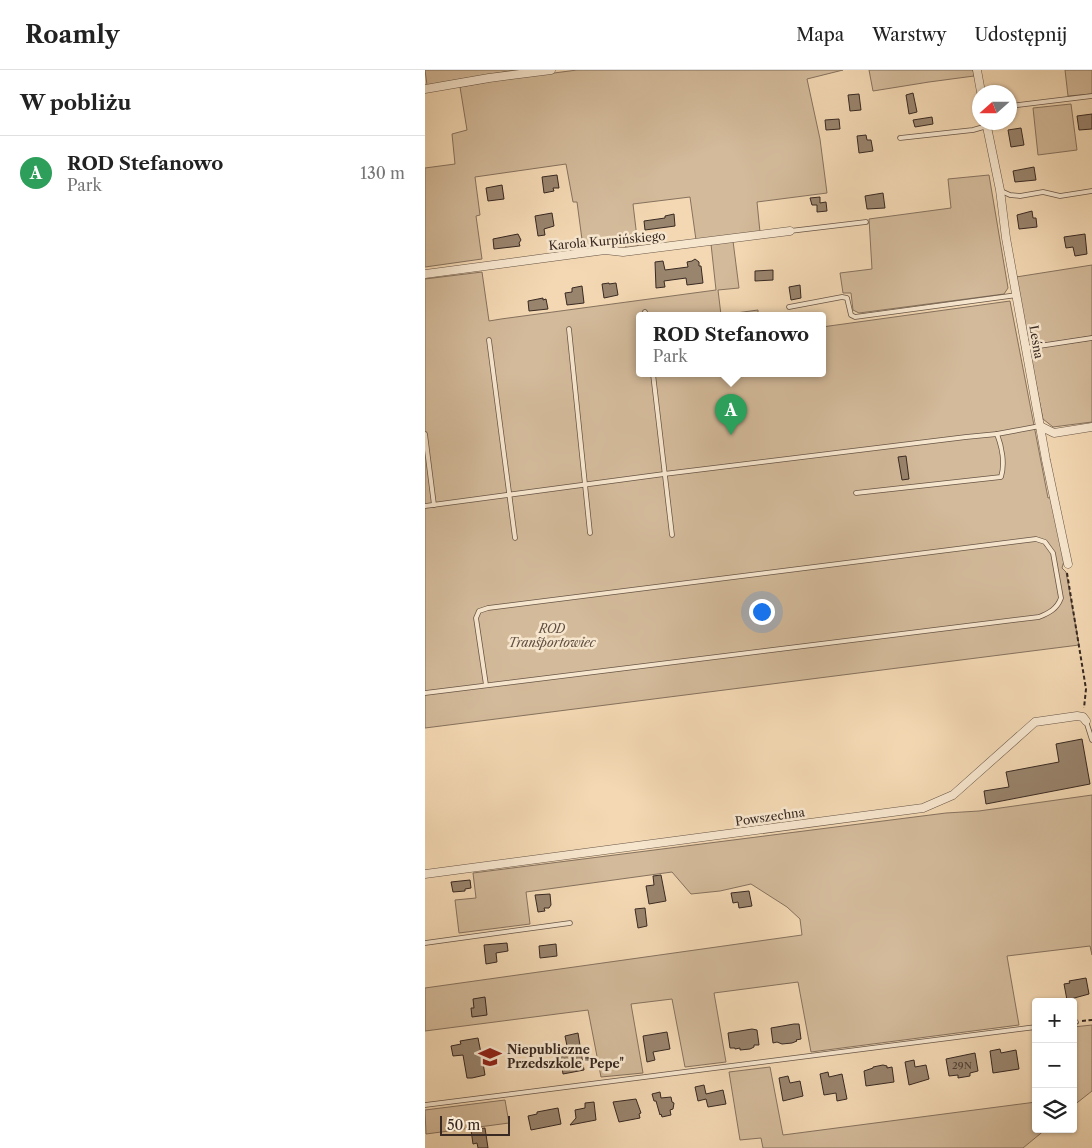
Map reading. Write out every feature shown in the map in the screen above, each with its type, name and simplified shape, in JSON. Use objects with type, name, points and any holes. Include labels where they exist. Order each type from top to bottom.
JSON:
[{"type":"street","points":[[425,89],[551,70]]},
{"type":"street","points":[[977,70],[980,85]]},
{"type":"street","name":"Leśna","points":[[987,130],[1000,190],[1006,238],[1046,460],[1068,564]]},
{"type":"street","name":"Karola Kurpińskiego","points":[[425,274],[605,250],[623,252],[790,231]]},
{"type":"street","points":[[1040,426],[1054,433],[1092,428]]},
{"type":"street","name":"Powszechna","points":[[425,874],[923,808],[953,795],[1035,722],[1077,716],[1084,719]]},
{"type":"lane","points":[[1017,105],[1092,96]]},
{"type":"lane","points":[[900,138],[972,126]]},
{"type":"lane","points":[[1000,190],[1010,195],[1020,196],[1043,192],[1060,196],[1092,191]]},
{"type":"lane","points":[[790,231],[866,222]]},
{"type":"lane","points":[[789,307],[842,297],[847,298],[851,315],[855,317],[1017,295]]},
{"type":"lane","points":[[569,329],[590,533]]},
{"type":"lane","points":[[1026,348],[1092,338]]},
{"type":"lane","points":[[489,340],[515,538]]},
{"type":"lane","points":[[653,377],[672,535]]},
{"type":"lane","points":[[425,506],[664,474],[997,434],[1040,426]]},
{"type":"lane","points":[[425,434],[433,505]]},
{"type":"lane","points":[[856,493],[1001,477],[1003,471],[1001,446],[997,434]]},
{"type":"lane","points":[[425,692],[486,685],[1039,616],[1053,610],[1061,598],[1053,553],[1045,542],[1036,540],[488,608],[479,611],[476,618],[486,685]]},
{"type":"lane","points":[[1084,719],[1092,740]]},
{"type":"lane","points":[[425,943],[570,923]]},
{"type":"lane","points":[[425,1105],[1032,1029]]},
{"type":"path","points":[[1068,564],[1066,570],[1087,689],[1084,719]]},
{"type":"path","points":[[1077,1022],[1092,1020]]},
{"type":"green space","points":[[425,70],[516,70],[427,85]]},
{"type":"green space","points":[[577,70],[843,70],[807,79],[820,139],[827,193],[757,202],[760,232],[696,240],[690,197],[633,204],[638,246],[626,248],[625,241],[583,247],[577,202],[573,202],[566,164],[475,177],[480,215],[476,216],[482,259],[425,267],[425,168],[455,164],[452,134],[467,130],[460,87]]},
{"type":"green space","points":[[869,70],[973,70],[974,76],[873,91]]},
{"type":"green space","points":[[1065,70],[1092,70],[1092,94],[1068,96]]},
{"type":"green space","points":[[1071,104],[1077,150],[1038,155],[1033,108]]},
{"type":"green space","points":[[989,175],[1008,288],[1004,294],[859,313],[853,310],[851,293],[843,293],[840,273],[872,269],[869,219],[951,208],[948,179]]},
{"type":"green space","name":"ROD Transportowiec","points":[[733,241],[739,288],[718,290],[721,312],[636,312],[636,377],[826,377],[826,326],[1010,301],[1048,498],[1052,497],[1064,561],[1062,568],[1066,572],[1079,645],[425,728],[425,279],[482,272],[489,321],[716,290],[711,244]]},
{"type":"green space","points":[[1092,265],[1092,336],[1028,346],[1016,277]]},
{"type":"green space","points":[[1092,340],[1092,422],[1053,427],[1043,419],[1029,349]]},
{"type":"green space","points":[[1092,795],[1092,955],[1090,946],[1007,956],[1019,1025],[811,1052],[798,982],[714,993],[726,1062],[685,1067],[672,999],[631,1004],[643,1073],[601,1077],[588,1010],[425,1031],[425,988],[802,935],[800,919],[787,907],[751,884],[720,891],[691,894],[672,872],[526,892],[530,924],[459,933],[455,900],[476,898],[473,873],[946,813],[979,811]]},
{"type":"green space","points":[[1092,1025],[1092,1091],[1077,1103],[1077,1043],[1077,1027]]},
{"type":"green space","points":[[770,1067],[783,1135],[1032,1103],[1032,1133],[1041,1133],[1023,1148],[763,1148],[761,1138],[740,1140],[729,1072]]},
{"type":"green space","points":[[505,1100],[509,1123],[426,1134],[425,1110]]},
{"type":"building","points":[[913,93],[917,112],[909,114],[906,95]]},
{"type":"building","points":[[859,94],[861,110],[850,111],[848,95]]},
{"type":"building","points":[[1092,114],[1092,129],[1079,130],[1077,116]]},
{"type":"building","points":[[932,117],[933,124],[915,127],[913,120]]},
{"type":"building","points":[[839,119],[840,129],[826,130],[825,120]]},
{"type":"building","points":[[1021,128],[1024,145],[1011,147],[1008,130]]},
{"type":"building","points":[[866,135],[867,140],[871,140],[873,151],[859,153],[857,136]]},
{"type":"building","points":[[1034,167],[1036,180],[1015,182],[1013,171]]},
{"type":"building","points":[[557,175],[559,188],[553,188],[554,191],[544,193],[542,177]]},
{"type":"building","points":[[502,185],[504,199],[488,201],[486,188]]},
{"type":"building","points":[[883,193],[885,208],[867,209],[865,196]]},
{"type":"building","points":[[820,197],[820,203],[826,202],[827,211],[817,212],[817,205],[812,205],[810,198]]},
{"type":"building","points":[[1032,211],[1033,218],[1036,218],[1037,227],[1019,229],[1017,215]]},
{"type":"building","points":[[552,213],[554,226],[544,229],[545,235],[538,236],[535,216]]},
{"type":"building","points":[[674,214],[675,226],[645,230],[644,221],[665,218],[665,216]]},
{"type":"building","points":[[518,234],[521,240],[520,246],[494,249],[493,239]]},
{"type":"building","points":[[1085,234],[1087,254],[1075,256],[1073,247],[1066,248],[1064,237]]},
{"type":"building","points":[[695,259],[699,262],[699,266],[701,266],[703,283],[687,285],[686,278],[664,281],[665,287],[656,288],[655,262],[663,261],[665,270],[688,267],[687,262]]},
{"type":"building","points":[[773,270],[773,280],[755,281],[755,271]]},
{"type":"building","points":[[616,283],[618,295],[604,298],[602,284]]},
{"type":"building","points":[[800,285],[801,298],[791,300],[789,287]]},
{"type":"building","points":[[582,286],[584,303],[567,305],[565,293],[572,292],[572,288]]},
{"type":"building","points":[[543,298],[543,300],[546,299],[548,309],[529,311],[528,301]]},
{"type":"building","points":[[906,456],[909,479],[902,480],[898,457]]},
{"type":"building","points":[[1082,739],[1090,784],[986,804],[984,791],[1009,787],[1006,772],[1059,762],[1056,744]]},
{"type":"building","points":[[661,875],[666,901],[649,904],[646,886],[654,885],[653,876]]},
{"type":"building","points":[[470,880],[471,888],[465,889],[465,891],[453,892],[451,882]]},
{"type":"building","points":[[749,891],[752,906],[739,908],[738,902],[733,903],[731,893]]},
{"type":"building","points":[[550,894],[551,905],[549,908],[544,908],[545,911],[538,912],[535,895]]},
{"type":"building","points":[[645,908],[647,926],[638,928],[635,909]]},
{"type":"building","points":[[507,943],[508,951],[496,953],[497,962],[486,964],[484,945]]},
{"type":"building","points":[[556,944],[557,956],[540,958],[539,946]]},
{"type":"building","points":[[1086,978],[1089,994],[1067,998],[1064,984],[1070,983],[1069,981]]},
{"type":"building","points":[[485,997],[487,1015],[472,1017],[473,999]]},
{"type":"building","points":[[799,1024],[801,1039],[792,1043],[773,1043],[771,1028]]},
{"type":"building","points":[[752,1029],[757,1030],[759,1045],[754,1045],[750,1049],[730,1048],[728,1033]]},
{"type":"building","points":[[667,1032],[670,1049],[653,1052],[655,1060],[647,1062],[643,1036]]},
{"type":"building","points":[[578,1033],[584,1070],[563,1074],[559,1047],[567,1046],[565,1036]]},
{"type":"building","points":[[478,1038],[481,1053],[489,1051],[491,1062],[483,1063],[485,1075],[467,1078],[463,1055],[453,1056],[451,1046],[461,1044],[460,1041]]},
{"type":"building","points":[[1000,1049],[1001,1053],[1016,1050],[1019,1069],[993,1073],[990,1051]]},
{"type":"building","points":[[975,1053],[978,1071],[970,1073],[970,1076],[958,1078],[958,1075],[949,1076],[946,1059]]},
{"type":"building","points":[[914,1060],[915,1067],[926,1065],[929,1079],[909,1085],[905,1062]]},
{"type":"building","points":[[883,1065],[887,1066],[887,1068],[892,1067],[894,1082],[866,1086],[864,1071]]},
{"type":"building","points":[[828,1072],[829,1077],[842,1074],[847,1099],[837,1101],[836,1093],[824,1095],[820,1074]]},
{"type":"building","points":[[788,1076],[790,1083],[800,1081],[803,1096],[783,1101],[779,1078]]},
{"type":"building","points":[[704,1085],[706,1094],[723,1090],[726,1104],[708,1107],[706,1099],[698,1101],[695,1087]]},
{"type":"building","points":[[660,1092],[661,1098],[671,1097],[674,1103],[673,1109],[670,1110],[671,1115],[662,1117],[660,1115],[652,1094]]},
{"type":"building","points":[[636,1099],[641,1113],[639,1114],[640,1118],[619,1122],[613,1102]]},
{"type":"building","points":[[594,1102],[596,1120],[570,1125],[576,1118],[575,1110],[585,1108],[585,1103]]},
{"type":"building","points":[[558,1108],[561,1124],[531,1130],[528,1116],[537,1114],[537,1112]]},
{"type":"building","points":[[485,1128],[488,1148],[478,1148],[477,1143],[473,1144],[471,1130]]},
{"type":"place","name":"ROD Stefanowo","points":[[731,435]]},
{"type":"place","name":"Niepubliczne Przedszkole \"Pepe\"","points":[[490,1057]]}]
